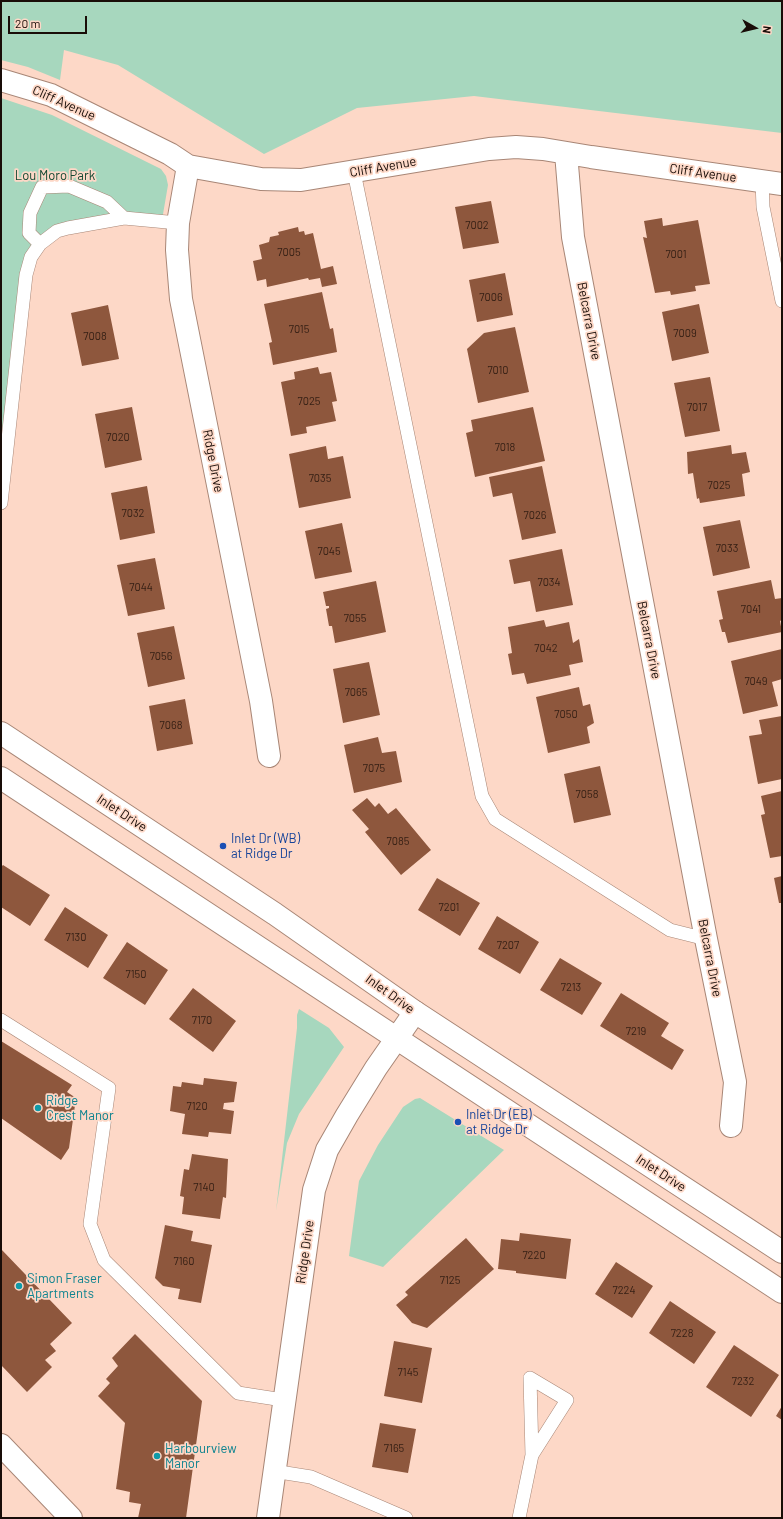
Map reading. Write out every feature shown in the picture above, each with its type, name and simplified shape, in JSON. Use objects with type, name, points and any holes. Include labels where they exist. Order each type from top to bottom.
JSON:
[{"type":"street","name":"Cliff Avenue","points":[[1,80],[51,96],[170,154],[188,166],[261,179],[301,180],[489,149],[530,148],[772,183]]},
{"type":"street","name":"Belcarra Drive","points":[[566,153],[571,196],[573,237],[706,939],[735,1082],[731,1126]]},
{"type":"street","name":"Ridge Drive","points":[[188,166],[178,223],[177,250],[181,300],[261,701],[270,756]]},
{"type":"street","name":"Inlet Drive","points":[[1,733],[275,914],[415,1012],[782,1252]]},
{"type":"street","points":[[1,778],[782,1292]]},
{"type":"street","name":"Ridge Drive","points":[[268,1518],[273,1471],[314,1190],[327,1150],[376,1068],[415,1012]]},
{"type":"street","points":[[1,1445],[71,1518]]},
{"type":"lane","points":[[354,172],[482,796],[495,819],[670,930],[706,939]]},
{"type":"lane","points":[[772,183],[763,207],[782,301]]},
{"type":"lane","points":[[40,244],[29,233],[30,213],[42,187],[69,186],[107,202],[124,218]]},
{"type":"lane","points":[[1,503],[26,275],[31,257],[40,244],[62,230],[124,218],[178,223]]},
{"type":"lane","points":[[1,1020],[109,1088],[90,1224],[104,1260],[238,1393],[283,1400]]},
{"type":"lane","points":[[519,1518],[532,1455],[530,1378],[567,1400],[532,1455]]},
{"type":"lane","points":[[273,1471],[311,1477],[406,1518]]},
{"type":"green space","points":[[1,1],[782,1],[782,133],[474,96],[357,108],[264,154],[118,65],[64,50],[60,80],[28,67],[1,60]]},
{"type":"green space","name":"Lou Moro Park","points":[[1,98],[52,115],[161,169],[166,176],[168,185],[162,220],[68,228],[31,257],[1,503]]},
{"type":"green space","points":[[299,1009],[329,1028],[344,1047],[299,1114],[287,1143],[276,1211],[297,1028],[297,1015]]},
{"type":"green space","points":[[420,1098],[504,1150],[383,1267],[349,1256],[359,1181],[378,1145],[403,1107],[415,1099]]},
{"type":"building","points":[[491,201],[499,243],[463,249],[455,207]]},
{"type":"building","points":[[662,218],[663,226],[698,220],[710,284],[695,286],[696,291],[671,295],[670,291],[655,293],[643,237],[647,238],[644,221]]},
{"type":"building","points":[[298,227],[299,232],[304,231],[305,235],[313,233],[321,269],[333,266],[337,284],[322,287],[320,278],[309,280],[308,278],[267,287],[266,279],[257,281],[253,261],[262,259],[259,245],[269,242],[270,237],[279,235],[278,232]]},
{"type":"building","points":[[505,273],[513,315],[477,322],[469,280]]},
{"type":"building","points":[[322,292],[330,329],[333,328],[337,352],[273,365],[269,343],[272,342],[264,304]]},
{"type":"building","points":[[699,304],[709,353],[672,361],[662,312]]},
{"type":"building","points":[[108,305],[119,359],[82,366],[71,313]]},
{"type":"building","points":[[515,327],[529,392],[478,403],[467,349],[484,333]]},
{"type":"building","points":[[318,367],[320,374],[331,372],[337,401],[332,402],[336,421],[306,427],[307,433],[291,436],[281,382],[295,379],[294,372]]},
{"type":"building","points":[[710,377],[720,431],[685,437],[674,383]]},
{"type":"building","points":[[132,407],[142,460],[105,468],[95,414]]},
{"type":"building","points":[[533,407],[545,461],[475,477],[466,433],[473,431],[471,420]]},
{"type":"building","points":[[731,445],[732,454],[746,452],[750,472],[742,474],[745,496],[700,503],[699,498],[697,499],[693,473],[688,474],[687,452]]},
{"type":"building","points":[[326,446],[328,459],[343,456],[351,498],[299,508],[289,454]]},
{"type":"building","points":[[542,466],[556,533],[522,540],[512,493],[493,497],[489,477]]},
{"type":"building","points":[[147,486],[155,533],[120,540],[111,493]]},
{"type":"building","points":[[740,520],[750,568],[713,576],[703,527]]},
{"type":"building","points":[[342,523],[352,572],[315,579],[305,531]]},
{"type":"building","points":[[562,549],[573,605],[536,612],[530,581],[514,584],[509,560]]},
{"type":"building","points":[[155,558],[165,609],[128,616],[117,565]]},
{"type":"building","points":[[771,580],[775,599],[782,598],[782,620],[780,621],[782,632],[728,643],[725,632],[722,632],[719,620],[723,619],[717,591]]},
{"type":"building","points":[[376,581],[386,632],[335,643],[332,626],[329,626],[326,609],[329,608],[329,606],[326,606],[323,592]]},
{"type":"building","points":[[544,620],[546,627],[569,622],[573,643],[579,639],[583,662],[569,665],[571,675],[527,684],[524,673],[512,675],[508,654],[512,653],[508,627]]},
{"type":"building","points":[[174,626],[185,679],[148,687],[137,633]]},
{"type":"building","points":[[782,649],[782,679],[772,682],[778,706],[743,714],[731,661]]},
{"type":"building","points":[[369,662],[380,715],[343,723],[333,669]]},
{"type":"building","points":[[579,687],[583,706],[590,704],[594,723],[587,727],[590,743],[548,753],[536,697]]},
{"type":"building","points":[[185,699],[193,744],[157,751],[149,706]]},
{"type":"building","points":[[782,716],[782,779],[758,784],[749,736],[762,734],[759,720]]},
{"type":"building","points":[[378,737],[382,753],[396,751],[402,782],[354,793],[344,745]]},
{"type":"building","points":[[600,766],[611,815],[574,823],[564,774]]},
{"type":"building","points":[[782,791],[782,856],[770,858],[761,815],[765,814],[761,796]]},
{"type":"building","points":[[367,798],[375,807],[379,803],[388,814],[396,808],[431,850],[401,875],[365,832],[369,829],[352,810]]},
{"type":"building","points":[[3,865],[50,895],[30,926],[1,907],[1,867]]},
{"type":"building","points":[[782,876],[782,903],[779,903],[774,878]]},
{"type":"building","points":[[437,878],[480,903],[460,936],[418,910]]},
{"type":"building","points":[[65,907],[108,935],[88,968],[44,940]]},
{"type":"building","points":[[497,916],[539,942],[520,974],[478,949]]},
{"type":"building","points":[[127,942],[168,970],[145,1005],[103,978]]},
{"type":"building","points":[[560,958],[602,983],[582,1015],[540,990]]},
{"type":"building","points":[[193,988],[236,1021],[213,1052],[169,1019]]},
{"type":"building","points":[[621,993],[669,1023],[661,1036],[684,1050],[672,1070],[600,1026]]},
{"type":"building","name":"Ridge Crest Manor","points":[[1,1041],[72,1085],[67,1092],[76,1098],[69,1148],[61,1160],[1,1118]]},
{"type":"building","points":[[204,1078],[237,1082],[234,1102],[224,1103],[223,1109],[234,1111],[231,1134],[209,1132],[208,1137],[182,1134],[185,1114],[170,1111],[173,1086],[181,1087],[182,1082],[203,1085]]},
{"type":"building","points":[[192,1154],[228,1159],[226,1198],[223,1197],[220,1219],[182,1214],[184,1197],[180,1196],[184,1169],[189,1170]]},
{"type":"building","points":[[165,1225],[193,1231],[191,1241],[212,1245],[201,1303],[178,1299],[180,1289],[163,1286],[155,1278]]},
{"type":"building","points":[[520,1233],[571,1239],[566,1279],[516,1273],[516,1271],[498,1269],[501,1239],[519,1241]]},
{"type":"building","points":[[466,1238],[494,1269],[427,1328],[412,1323],[396,1305],[408,1295],[405,1292]]},
{"type":"building","name":"Simon Fraser Apartments","points":[[1,1249],[72,1323],[50,1344],[56,1351],[45,1360],[52,1367],[27,1392],[1,1365]]},
{"type":"building","points":[[616,1262],[653,1286],[632,1318],[595,1294]]},
{"type":"building","points":[[670,1301],[716,1332],[694,1364],[649,1333]]},
{"type":"building","name":"Harbourview Manor","points":[[135,1334],[202,1401],[186,1518],[138,1518],[141,1504],[129,1502],[130,1492],[116,1489],[125,1423],[98,1396],[110,1383],[106,1379],[118,1366],[112,1358]]},
{"type":"building","points":[[394,1341],[432,1348],[422,1403],[384,1396]]},
{"type":"building","points":[[734,1345],[779,1375],[751,1417],[706,1387]]},
{"type":"building","points":[[782,1406],[782,1420],[776,1416]]},
{"type":"building","points":[[380,1423],[416,1429],[408,1473],[372,1467]]},
{"type":"place","name":"Inlet Dr (WB) at Ridge Dr","points":[[223,846]]},
{"type":"place","name":"Ridge Crest Manor","points":[[38,1108]]},
{"type":"place","name":"Inlet Dr (EB) at Ridge Dr","points":[[458,1122]]},
{"type":"place","name":"Simon Fraser Apartments","points":[[19,1286]]},
{"type":"place","name":"Harbourview Manor","points":[[157,1456]]}]
